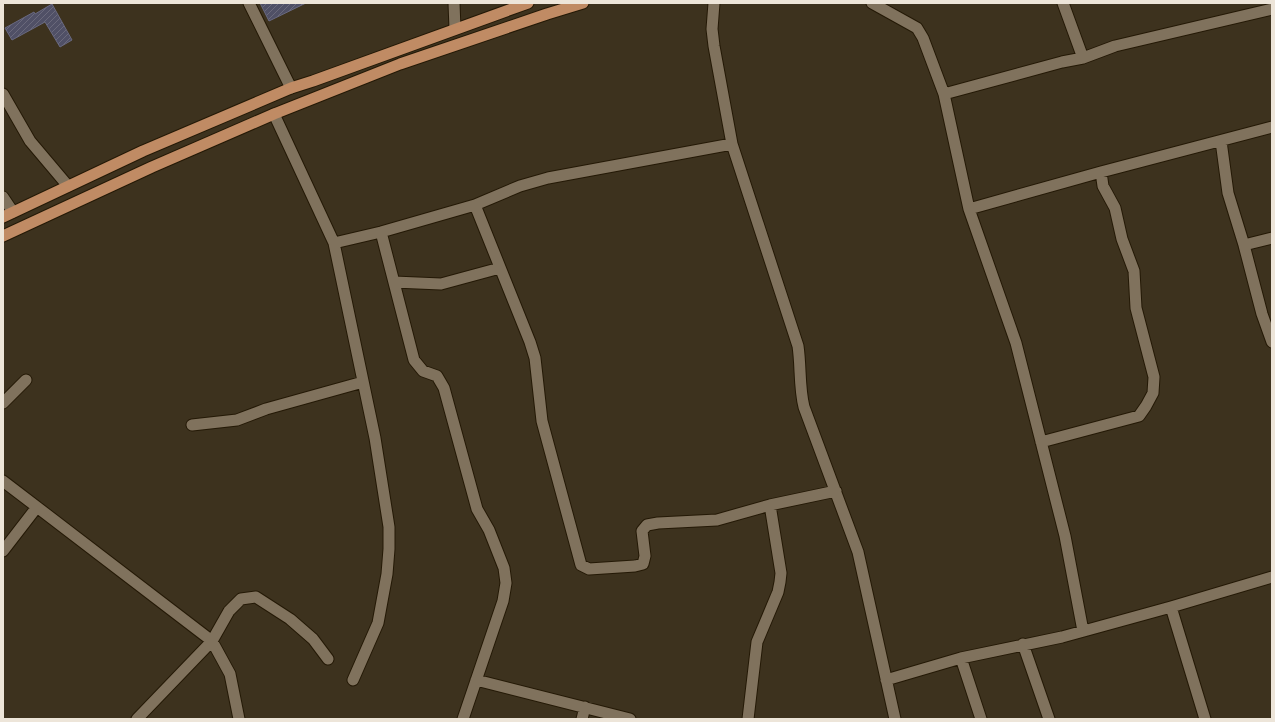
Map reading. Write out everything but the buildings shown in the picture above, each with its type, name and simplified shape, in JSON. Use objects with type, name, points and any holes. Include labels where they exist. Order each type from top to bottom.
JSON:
[{"type":"highway","points":[[3,217],[143,151],[291,88],[528,3]]},
{"type":"highway","points":[[3,236],[152,166],[274,114],[400,64],[539,16],[583,3]]},
{"type":"street","points":[[250,3],[291,88]]},
{"type":"street","points":[[454,3],[455,29]]},
{"type":"street","points":[[714,3],[712,29],[714,46],[732,144],[798,346],[804,407],[858,552],[895,719]]},
{"type":"street","points":[[872,3],[917,28],[923,38],[944,94],[969,209],[1016,343],[1065,536],[1083,632]]},
{"type":"street","points":[[1063,3],[1083,58]]},
{"type":"street","points":[[944,94],[1062,62],[1083,58],[1115,46],[1272,9]]},
{"type":"street","points":[[3,94],[30,141],[68,186]]},
{"type":"street","points":[[274,114],[334,243],[375,438],[389,528],[387,574],[378,623],[353,680]]},
{"type":"street","points":[[969,209],[1101,172],[1272,127]]},
{"type":"street","points":[[1221,141],[1228,193],[1244,245],[1262,314],[1272,342]]},
{"type":"street","points":[[334,243],[381,232],[474,205],[520,186],[548,178],[732,144]]},
{"type":"street","points":[[1041,442],[1139,416],[1153,393],[1154,377],[1136,308],[1134,271],[1122,239],[1115,208],[1103,186],[1101,172]]},
{"type":"street","points":[[3,197],[13,212]]},
{"type":"street","points":[[474,205],[530,342],[535,358],[542,421],[581,565],[589,569],[635,566],[643,564],[645,556],[642,531],[647,525],[658,523],[717,520],[770,505],[836,491]]},
{"type":"street","points":[[381,232],[414,360],[423,371],[437,376],[444,388],[477,509],[489,530],[504,568],[506,584],[503,601],[463,719]]},
{"type":"street","points":[[1244,245],[1272,238]]},
{"type":"street","points":[[394,282],[442,284],[500,268]]},
{"type":"street","points":[[3,403],[26,380]]},
{"type":"street","points":[[192,425],[237,420],[266,409],[363,382]]},
{"type":"street","points":[[3,482],[212,641],[230,674],[239,719]]},
{"type":"street","points":[[748,719],[757,642],[778,592],[781,573],[770,505]]},
{"type":"street","points":[[3,551],[37,507]]},
{"type":"street","points":[[886,680],[961,658],[1083,632],[1272,577]]},
{"type":"street","points":[[137,719],[212,641],[229,611],[241,598],[256,597],[290,619],[313,638],[328,659]]},
{"type":"street","points":[[1172,607],[1205,719]]},
{"type":"street","points":[[1024,644],[1049,719]]},
{"type":"street","points":[[961,658],[981,719]]},
{"type":"street","points":[[476,680],[630,719]]},
{"type":"street","points":[[582,719],[585,707]]}]
